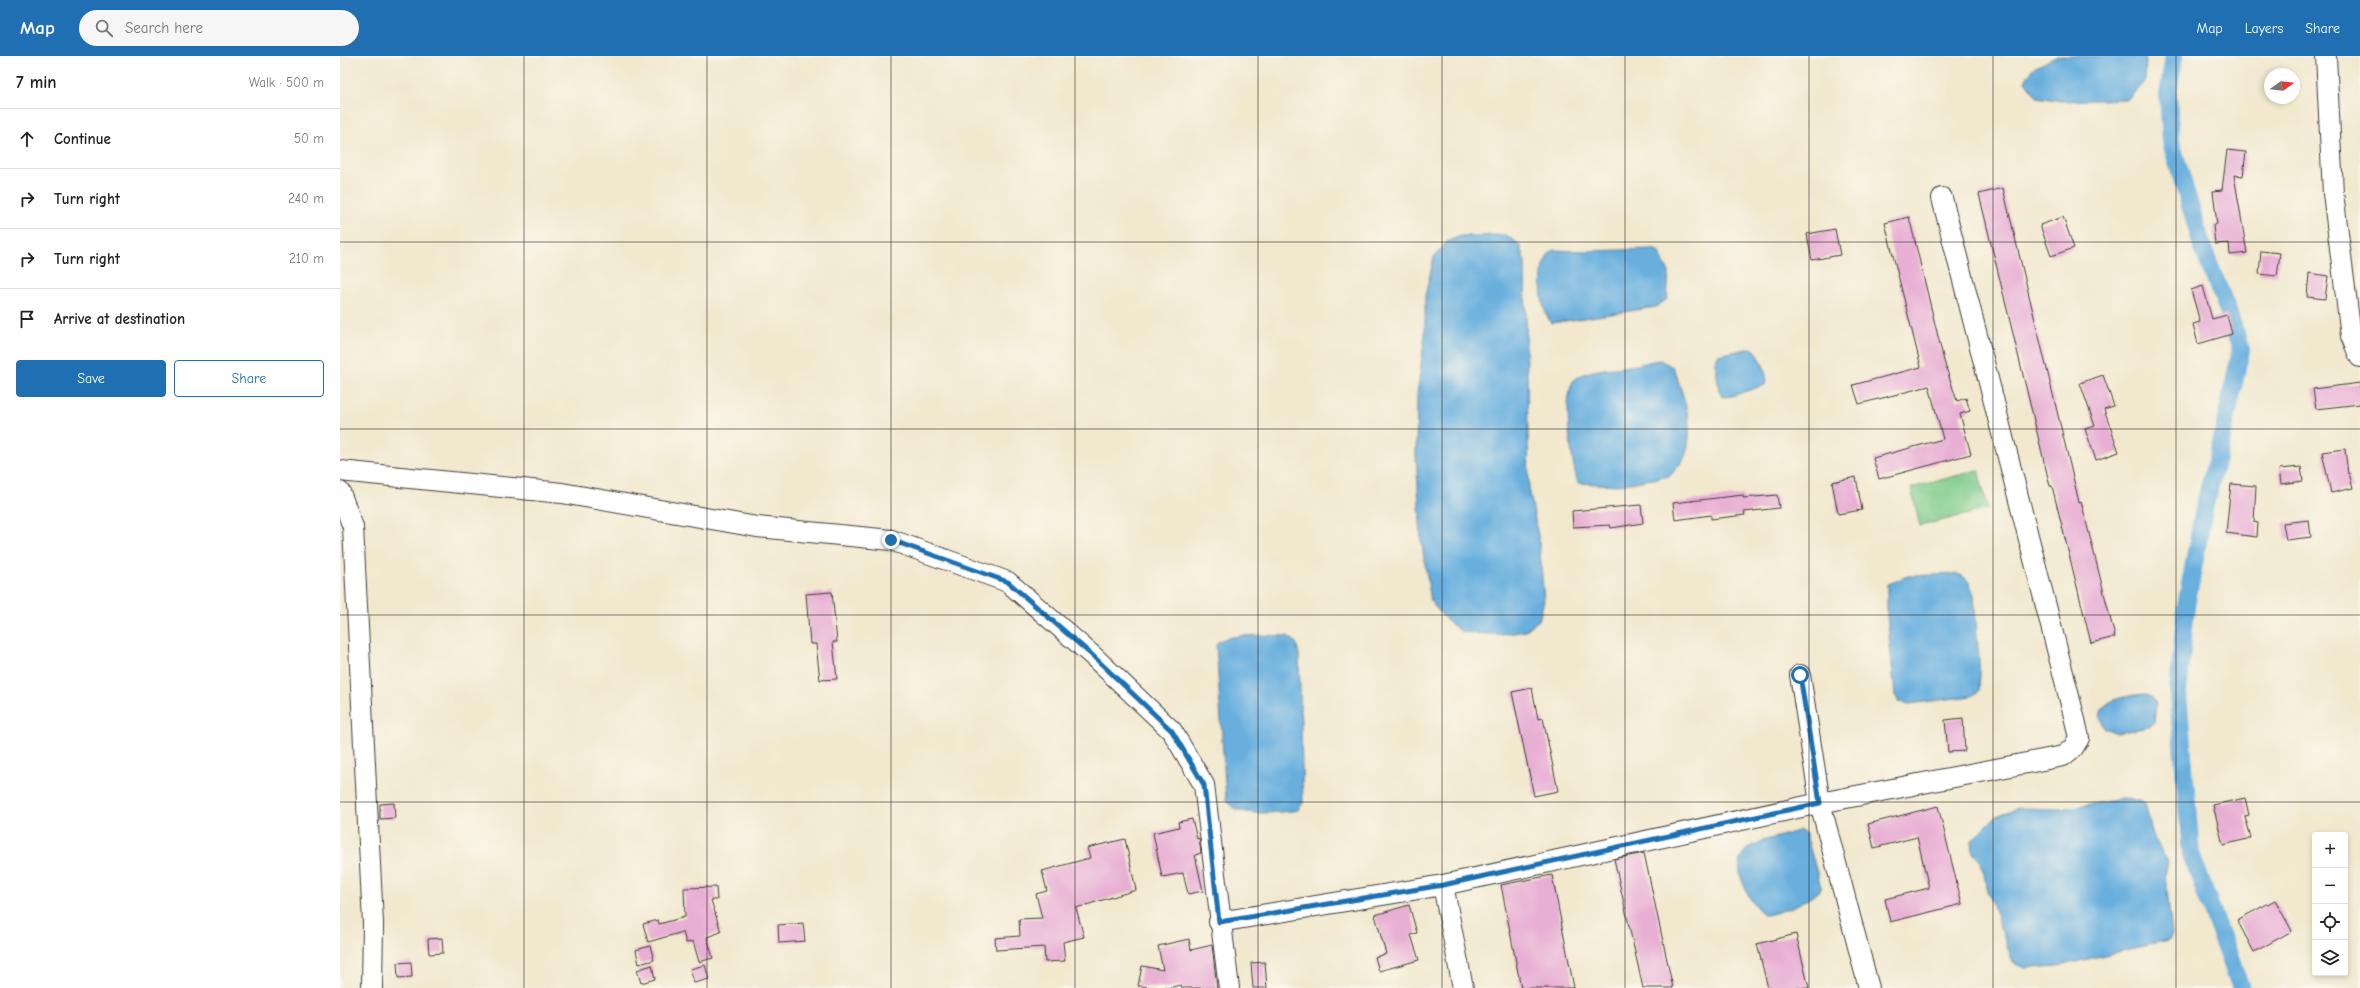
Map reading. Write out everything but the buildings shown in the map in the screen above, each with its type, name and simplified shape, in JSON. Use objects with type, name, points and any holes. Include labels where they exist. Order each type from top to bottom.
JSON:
[{"type":"street","points":[[2326,56],[2333,193],[2351,336],[2360,357]]},
{"type":"street","points":[[1219,922],[1443,885],[1820,803],[2063,756],[2073,748],[2079,738],[1942,198]]},
{"type":"street","points":[[340,471],[562,493],[758,527],[891,540],[1008,582],[1093,656],[1172,731],[1204,785],[1219,922],[1229,988]]},
{"type":"street","points":[[340,492],[353,527],[373,923],[372,988]]},
{"type":"street","points":[[1800,675],[1820,803],[1869,988]]},
{"type":"street","points":[[1443,885],[1463,988]]},
{"type":"green space","points":[[1978,470],[1988,509],[1920,526],[1911,488]]},
{"type":"water","points":[[2057,56],[2144,56],[2146,59],[2145,81],[2128,99],[2061,101],[2037,97],[2025,81],[2032,69]]},
{"type":"water","points":[[1506,235],[1519,244],[1525,262],[1529,488],[1539,541],[1544,600],[1539,620],[1525,631],[1501,635],[1462,632],[1447,621],[1431,602],[1421,539],[1416,455],[1417,394],[1425,335],[1425,296],[1434,257],[1448,241],[1461,236]]},
{"type":"water","points":[[1652,249],[1658,251],[1669,272],[1667,299],[1656,307],[1552,323],[1547,317],[1544,308],[1541,286],[1544,265],[1548,256],[1553,250],[1586,251]]},
{"type":"water","points":[[1751,348],[1755,350],[1764,367],[1766,377],[1765,385],[1732,396],[1722,397],[1719,391],[1715,361],[1718,355]]},
{"type":"water","points":[[1660,360],[1673,367],[1681,388],[1687,411],[1689,423],[1688,445],[1682,461],[1670,476],[1618,485],[1578,483],[1573,461],[1569,428],[1568,411],[1571,385],[1576,378],[1588,372]]},
{"type":"water","points":[[1957,574],[1966,579],[1974,595],[1980,675],[1979,691],[1972,696],[1909,704],[1899,702],[1895,695],[1887,616],[1887,584],[1908,576]]},
{"type":"water","points":[[1238,636],[1288,636],[1296,642],[1299,654],[1303,803],[1298,810],[1293,811],[1266,813],[1246,812],[1230,805],[1226,799],[1216,644],[1221,640]]},
{"type":"water","points":[[2144,694],[2152,697],[2156,704],[2154,722],[2149,727],[2117,733],[2104,728],[2101,719],[2101,712],[2105,706],[2127,696]]},
{"type":"water","points":[[2121,799],[2140,800],[2145,804],[2153,836],[2168,862],[2165,874],[2172,934],[2169,940],[2058,966],[2025,968],[2013,963],[1987,888],[1981,862],[1973,853],[1972,840],[1996,816],[2018,808],[2061,809]]},
{"type":"water","points":[[1799,830],[1806,834],[1821,887],[1818,892],[1805,901],[1779,912],[1765,915],[1757,908],[1747,893],[1739,869],[1741,858],[1746,850],[1754,844]]},
{"type":"waterway","points":[[2174,56],[2168,94],[2171,142],[2203,249],[2228,311],[2241,350],[2221,443],[2205,504],[2186,606],[2178,694],[2191,854],[2241,988]]},
{"type":"route","points":[[891,540],[1008,582],[1093,656],[1172,731],[1204,785],[1219,922],[1443,885],[1820,803],[1800,675]]}]
